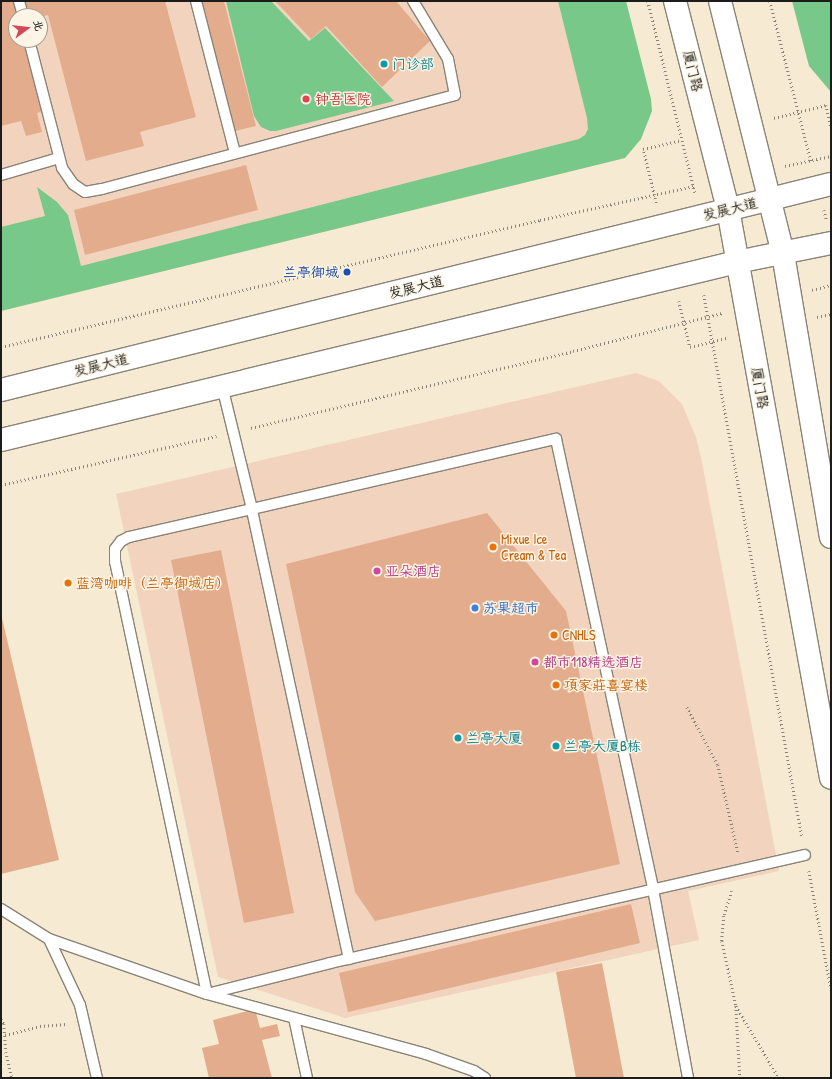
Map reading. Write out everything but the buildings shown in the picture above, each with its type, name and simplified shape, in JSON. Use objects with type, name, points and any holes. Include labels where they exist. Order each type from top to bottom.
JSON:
[{"type":"main road","name":"厦门路","points":[[675,1],[728,209],[831,778]]},
{"type":"main road","points":[[720,1],[771,199],[783,254],[831,537]]},
{"type":"main road","name":"发展大道","points":[[1,390],[825,186]]},
{"type":"main road","points":[[1,440],[737,262],[783,254],[829,233]]},
{"type":"lane","points":[[196,1],[235,153]]},
{"type":"lane","points":[[31,48],[62,168],[73,184],[85,192],[102,189],[455,94],[448,59],[412,1]]},
{"type":"lane","points":[[1,175],[60,158]]},
{"type":"lane","points":[[222,386],[252,509],[349,959]]},
{"type":"lane","points":[[207,994],[115,562],[115,549],[121,541],[129,537],[556,439],[653,889],[688,1078]]},
{"type":"lane","points":[[207,994],[349,959],[806,855]]},
{"type":"lane","points":[[1,910],[49,939],[207,994],[426,1054],[474,1070],[485,1078]]},
{"type":"lane","points":[[49,939],[80,1005],[97,1078]]},
{"type":"lane","points":[[294,1018],[307,1078]]},
{"type":"path","points":[[648,1],[700,216]]},
{"type":"path","points":[[770,1],[811,160],[825,186],[829,233]]},
{"type":"path","points":[[826,105],[831,126]]},
{"type":"path","points":[[764,171],[831,156]]},
{"type":"path","points":[[1,347],[540,220],[721,180]]},
{"type":"path","points":[[699,272],[831,988]]},
{"type":"path","points":[[790,296],[831,286]]},
{"type":"path","points":[[1,485],[234,432],[745,308]]},
{"type":"path","points":[[687,707],[718,765],[742,869],[724,916],[722,941],[736,1006],[740,1078]]},
{"type":"path","points":[[736,1006],[778,1078]]},
{"type":"path","points":[[1,1019],[4,1024],[12,1078]]},
{"type":"path","points":[[5,1035],[40,1026],[84,1024]]},
{"type":"shaded area","name":"钟吾医院","points":[[1,1],[588,1],[625,158],[1,311]]},
{"type":"shaded area","points":[[636,373],[659,381],[682,404],[696,437],[779,871],[688,891],[699,940],[345,1018],[218,977],[116,494]]},
{"type":"green space","points":[[226,1],[271,1],[309,41],[325,28],[394,101],[276,131],[270,131],[261,127],[254,116]]},
{"type":"green space","points":[[558,1],[626,1],[651,99],[652,111],[641,139],[625,158],[1,311],[1,227],[45,216],[37,187],[57,202],[68,215],[81,266],[579,139],[585,135],[588,129],[587,118]]},
{"type":"green space","points":[[792,1],[831,1],[831,92],[809,66]]},
{"type":"place","name":"门诊部","points":[[384,64]]},
{"type":"place","name":"钟吾医院","points":[[306,99]]},
{"type":"place","name":"兰亭御城","points":[[347,272]]},
{"type":"place","name":"Mixue Ice Cream & Tea","points":[[493,547]]},
{"type":"place","name":"亚朵酒店","points":[[377,571]]},
{"type":"place","name":"蓝湾咖啡（兰亭御城店）","points":[[68,583]]},
{"type":"place","name":"苏果超市","points":[[475,608]]},
{"type":"place","name":"CNHLS","points":[[554,635]]},
{"type":"place","name":"都市118精选酒店","points":[[535,662]]},
{"type":"place","name":"項家莊喜宴楼","points":[[556,685]]},
{"type":"place","name":"兰亭大厦","points":[[458,738]]},
{"type":"place","name":"兰亭大厦B栋","points":[[556,746]]}]
